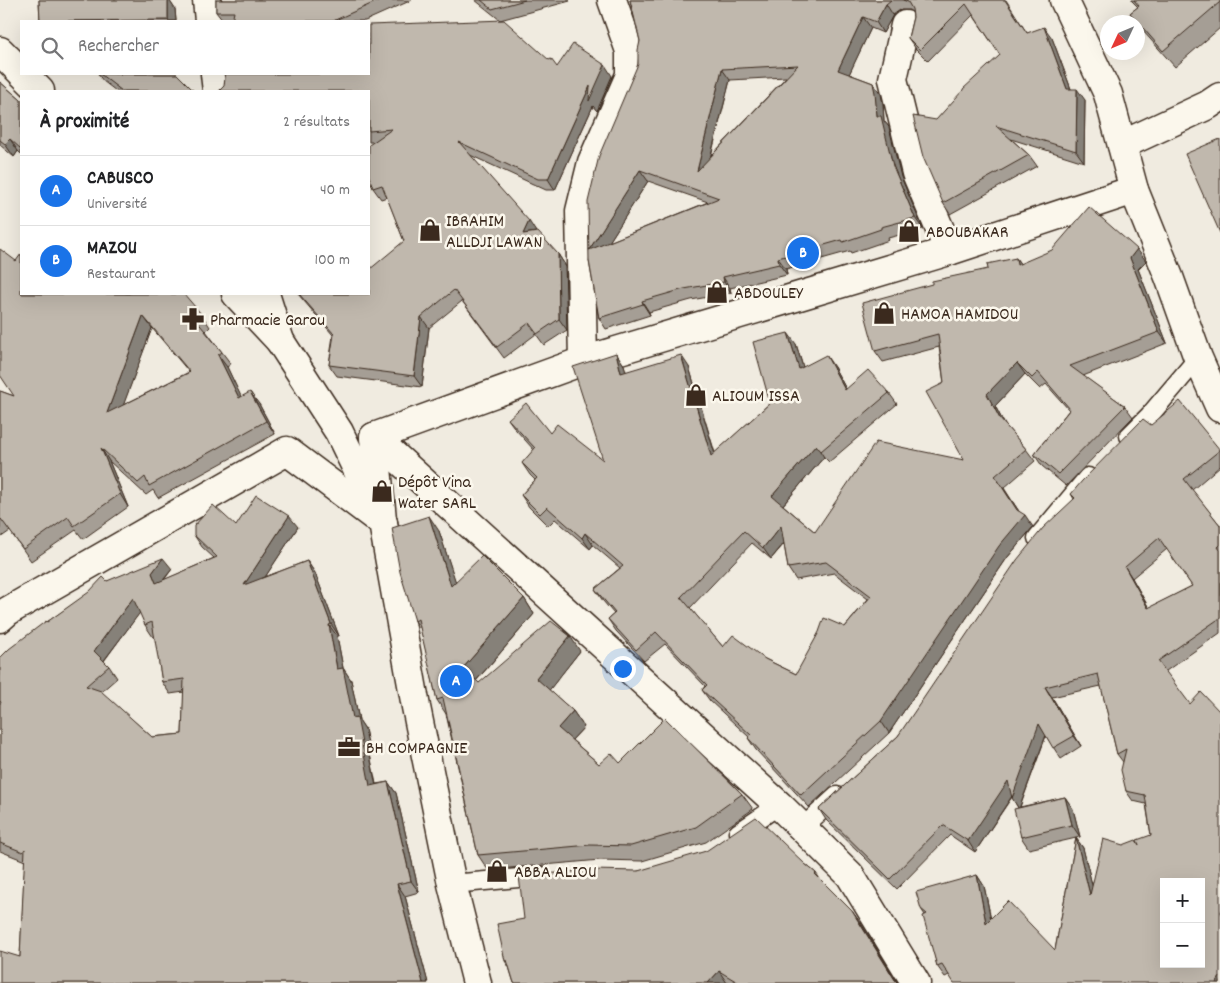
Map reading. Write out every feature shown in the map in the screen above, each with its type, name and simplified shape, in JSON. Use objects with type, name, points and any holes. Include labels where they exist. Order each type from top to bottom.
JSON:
[{"type":"street","points":[[207,0],[209,20]]},
{"type":"street","points":[[582,361],[580,211],[592,162],[630,75],[630,51],[612,0]]},
{"type":"street","points":[[1064,0],[1108,94],[1134,190],[1169,277],[1198,358],[1220,408]]},
{"type":"street","points":[[905,25],[893,79],[916,173],[949,251]]},
{"type":"street","points":[[0,51],[20,71]]},
{"type":"street","points":[[24,75],[39,90]]},
{"type":"street","points":[[215,75],[217,90]]},
{"type":"street","points":[[1122,145],[1208,105],[1220,97]]},
{"type":"street","points":[[374,438],[582,361],[949,251],[1134,190]]},
{"type":"street","points":[[237,295],[280,341],[339,432],[383,523]]},
{"type":"street","points":[[265,295],[280,341]]},
{"type":"street","points":[[374,438],[383,523],[416,707],[452,884],[477,983]]},
{"type":"street","points":[[374,438],[779,805],[850,875],[916,983]]},
{"type":"street","points":[[3,610],[287,451],[383,523]]},
{"type":"lane","points":[[1115,450],[1149,416],[1198,358]]},
{"type":"lane","points":[[1028,550],[1081,484],[1102,463]]},
{"type":"lane","points":[[802,828],[846,788]]},
{"type":"lane","points":[[726,842],[779,805]]},
{"type":"lane","points":[[452,884],[556,874]]},
{"type":"building","points":[[39,0],[168,0],[168,20],[40,20]]},
{"type":"building","points":[[216,0],[380,0],[335,20],[232,20],[234,12],[216,12]]},
{"type":"building","points":[[481,0],[525,0],[492,9]]},
{"type":"building","points":[[630,0],[891,0],[886,4],[876,22],[863,17],[838,70],[873,83],[877,116],[881,116],[893,166],[915,218],[881,227],[881,229],[843,242],[842,240],[778,258],[779,264],[723,277],[724,282],[684,289],[642,301],[643,304],[599,318],[589,261],[588,202],[599,156],[638,64],[640,41]],"holes":[[[798,65],[697,171],[722,69]],[[640,170],[719,198],[589,250]]]},
{"type":"building","points":[[903,0],[1005,0],[1027,33],[1044,27],[1067,89],[1077,89],[1076,151],[996,126],[1029,155],[943,203],[923,157],[913,116],[936,120],[963,89],[1000,55],[966,4],[920,50],[908,38],[913,17],[912,9],[908,2]]},
{"type":"building","points":[[1134,0],[1220,0],[1163,51],[1145,30],[1145,15],[1132,15],[1130,13],[1139,6]]},
{"type":"building","points":[[504,20],[549,60],[551,59],[557,67],[573,44],[605,65],[589,101],[590,86],[548,179],[538,179],[459,142],[529,221],[523,234],[538,232],[558,254],[559,319],[537,334],[529,323],[497,347],[454,290],[421,317],[414,376],[329,365],[334,334],[300,295],[370,295],[370,269],[404,241],[382,185],[373,188],[370,179],[370,144],[392,129],[370,131],[370,90],[220,90],[224,86],[224,75],[370,75],[370,25]]},
{"type":"building","points":[[101,75],[178,75],[193,90],[121,90]]},
{"type":"building","points":[[0,82],[20,99],[20,148],[10,139],[5,144],[0,140]]},
{"type":"building","points":[[1220,139],[1220,233],[1185,154]]},
{"type":"building","points":[[1089,207],[1137,249],[1130,258],[1159,332],[1070,366],[1125,406],[1058,474],[1034,454],[1070,409],[1038,372],[1032,378],[1017,363],[987,394],[1000,419],[1026,449],[995,476],[1017,510],[1025,515],[999,546],[881,721],[801,795],[748,738],[751,735],[702,690],[707,685],[656,632],[636,650],[608,619],[615,613],[595,589],[623,566],[585,533],[582,538],[547,507],[540,514],[521,495],[537,478],[522,463],[535,448],[508,419],[526,403],[550,433],[557,424],[603,460],[573,367],[616,353],[621,373],[681,355],[711,456],[770,403],[753,342],[788,333],[799,369],[826,355],[845,390],[868,370],[889,393],[821,451],[816,445],[772,496],[815,532],[876,442],[964,460],[926,392],[944,383],[938,334],[875,351],[862,303],[932,284],[932,281],[988,269],[987,264],[1016,258],[1017,265],[1052,250]],"holes":[[[781,526],[788,568],[826,562],[871,596],[845,627],[824,618],[819,632],[796,674],[765,659],[733,635],[723,647],[681,597],[744,531],[763,548]]]},
{"type":"building","points":[[0,249],[16,261],[20,255],[20,295],[185,295],[202,315],[196,320],[222,352],[218,355],[239,398],[250,392],[266,421],[149,486],[145,477],[138,483],[101,448],[120,494],[74,526],[68,517],[23,549],[0,520],[0,391],[14,396],[0,375]],"holes":[[[143,316],[190,372],[107,413]]]},
{"type":"building","points":[[1180,401],[1220,450],[1184,479],[1220,525],[1220,545],[1218,547],[1220,550],[1220,618],[1158,661],[1190,704],[1201,692],[1220,712],[1220,977],[1216,983],[954,983],[942,964],[937,966],[923,916],[927,914],[921,909],[916,892],[977,875],[986,923],[1008,901],[1055,950],[1076,838],[1090,895],[1103,839],[1123,845],[1136,840],[1139,845],[1137,840],[1151,835],[1145,795],[1126,791],[1121,770],[1126,749],[1117,754],[1098,674],[1045,687],[1074,736],[1053,748],[1039,724],[1012,798],[1008,781],[968,841],[943,825],[890,879],[819,809],[898,736],[1017,560],[1043,528],[1075,498],[1071,494],[1082,481],[1143,419],[1151,425]],"holes":[[[1159,538],[1192,586],[1148,608],[1125,567]]]},
{"type":"building","points":[[256,495],[289,516],[244,585],[307,561],[331,624],[329,625],[337,669],[343,668],[353,718],[357,717],[370,786],[388,782],[411,881],[397,884],[423,983],[0,983],[0,951],[20,957],[25,849],[23,852],[0,843],[0,658],[46,621],[89,592],[103,577],[107,581],[163,558],[152,573],[156,583],[217,557],[194,535],[194,526],[213,505],[236,526]],"holes":[[[133,598],[145,625],[152,622],[162,682],[184,679],[182,734],[152,737],[101,691],[86,686],[109,666],[94,651]]]},
{"type":"building","points":[[429,516],[451,586],[482,556],[524,598],[463,668],[479,683],[551,621],[570,636],[536,678],[573,711],[558,728],[599,764],[611,753],[620,763],[665,718],[742,794],[696,827],[631,846],[590,845],[478,855],[443,698],[437,700],[418,619],[415,621],[400,572],[392,528]]},
{"type":"building","points":[[1065,797],[1072,825],[1021,837],[1014,809]]},
{"type":"building","points":[[756,817],[816,873],[852,911],[898,983],[739,983],[719,971],[708,983],[514,983],[507,960],[505,961],[497,924],[524,919],[519,876],[593,870],[638,871],[706,851]]},
{"type":"place","name":"IBRAHIM ALLDJI LAWAN","points":[[430,230]]},
{"type":"place","name":"ABOUBAKAR","points":[[909,231]]},
{"type":"place","name":"MAZOU","points":[[803,253]]},
{"type":"place","name":"ABDOULEY","points":[[717,292]]},
{"type":"place","name":"HAMOA HAMIDOU","points":[[884,313]]},
{"type":"place","name":"Pharmacie Garou","points":[[193,319]]},
{"type":"place","name":"ALIOUM ISSA","points":[[696,395]]},
{"type":"place","name":"Dépôt Vina Water SARL","points":[[382,491]]},
{"type":"place","name":"CABUSCO","points":[[456,681]]},
{"type":"place","name":"BH COMPAGNIE","points":[[349,747]]},
{"type":"place","name":"ABBA ALIOU","points":[[497,871]]}]
